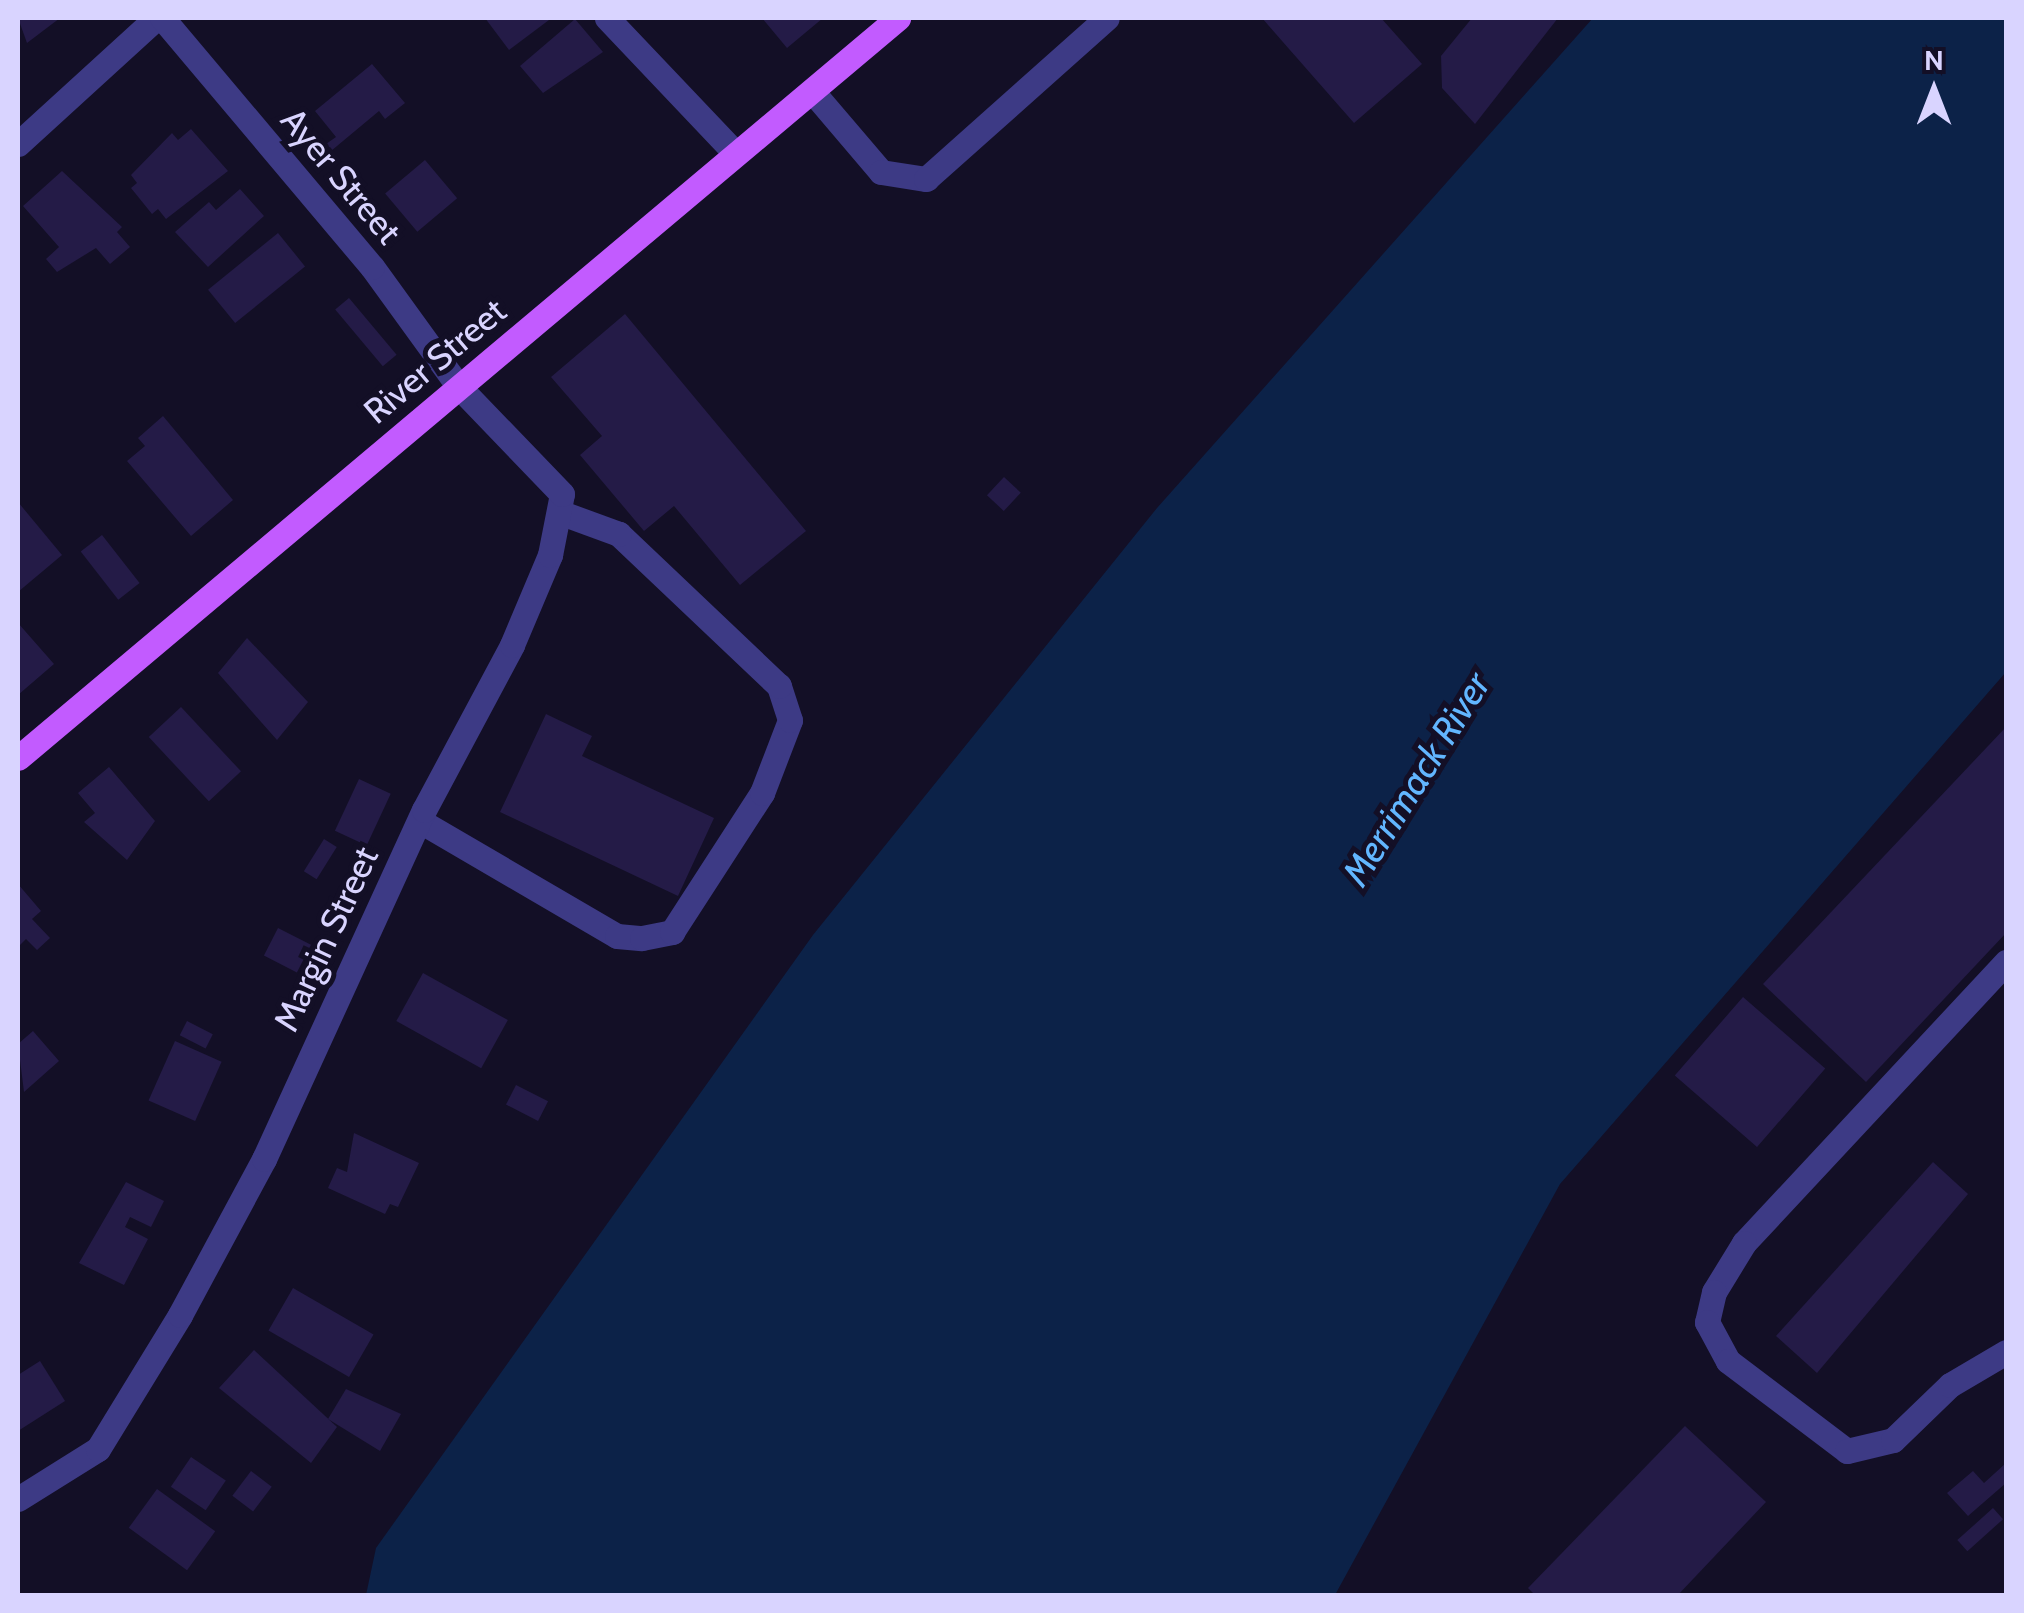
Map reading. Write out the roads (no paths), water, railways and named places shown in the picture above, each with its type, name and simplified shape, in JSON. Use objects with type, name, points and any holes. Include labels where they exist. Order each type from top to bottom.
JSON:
[{"type":"main road","name":"River Street","points":[[18,758],[898,18]]},
{"type":"street","points":[[18,144],[159,18]]},
{"type":"street","name":"Ayer Street","points":[[159,18],[372,267],[459,386]]},
{"type":"street","points":[[607,18],[736,154]]},
{"type":"street","points":[[812,91],[881,172],[926,180],[1095,21]]},
{"type":"street","points":[[420,821],[617,936],[642,938],[672,932],[762,793],[790,720],[779,686],[619,534],[559,512],[562,494],[459,386]]},
{"type":"street","name":"Margin Street","points":[[18,1499],[98,1448],[180,1315],[264,1159],[420,821],[512,645],[559,512]]},
{"type":"street","points":[[2006,962],[1744,1242],[1714,1292],[1707,1322],[1728,1361],[1847,1451],[1893,1440],[1950,1385],[2006,1352]]},
{"type":"water","name":"Merrimack River","points":[[1593,18],[2006,18],[2006,672],[1560,1184],[1335,1595],[366,1595],[376,1548],[813,935],[1157,508]]}]
